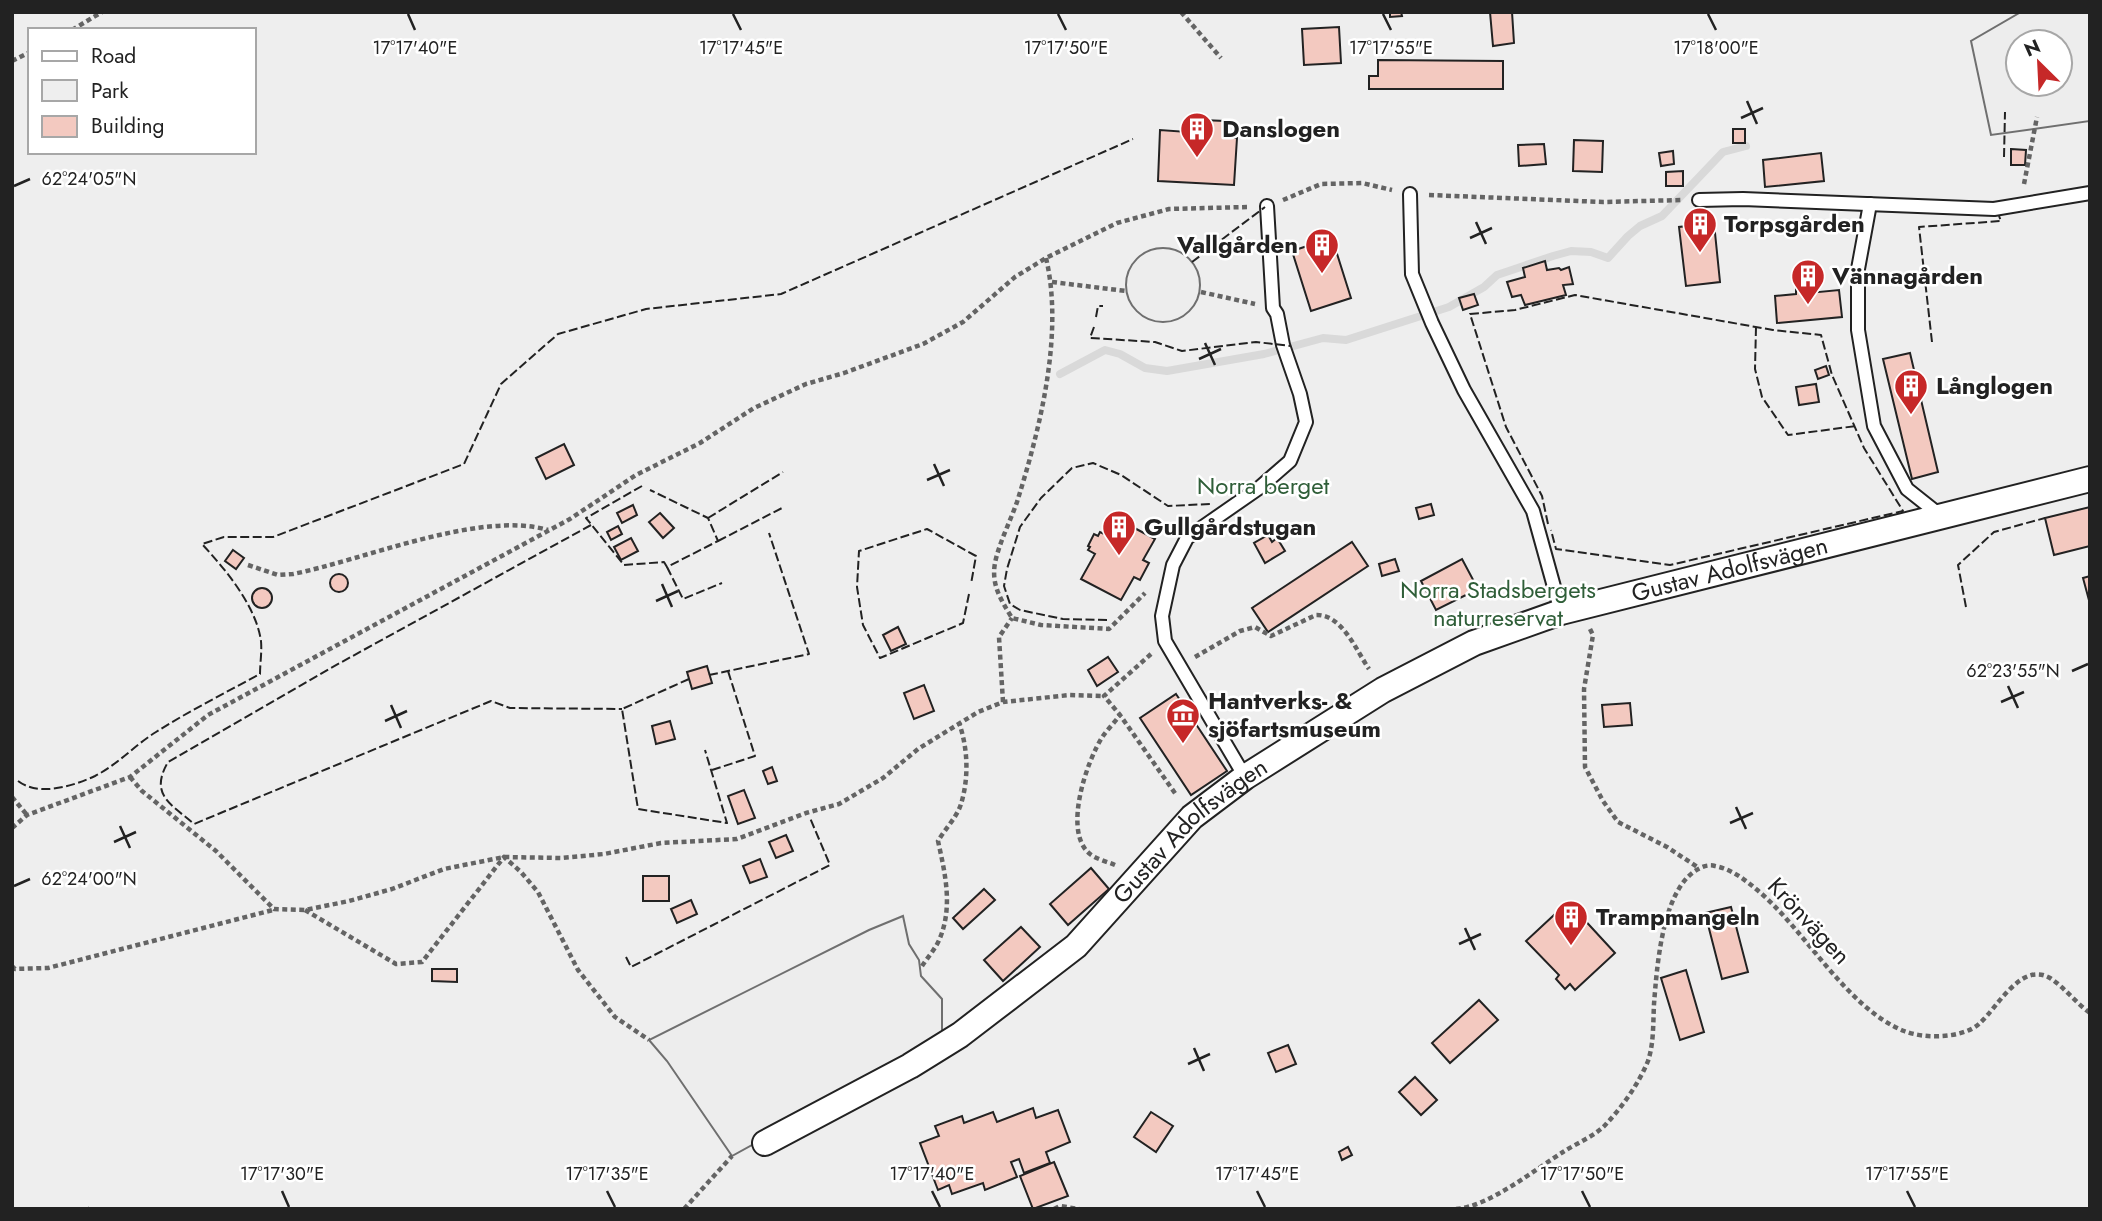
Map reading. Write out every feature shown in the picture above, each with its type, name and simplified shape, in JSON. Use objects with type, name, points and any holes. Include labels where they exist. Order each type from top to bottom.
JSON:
[{"type":"street","name":"Gustav Adolfsvägen","points":[[765,1143],[910,1066],[960,1035],[1076,946],[1192,817],[1245,777],[1383,690],[1474,643],[1572,610],[2090,479]]},
{"type":"lane","points":[[1699,200],[1994,209],[2090,193]]},
{"type":"lane","points":[[1410,194],[1412,274],[1464,390],[1533,511],[1572,610]]},
{"type":"lane","points":[[1870,204],[1858,268],[1857,330],[1874,426],[1907,489],[1941,516]]},
{"type":"lane","points":[[1245,777],[1165,641],[1162,616],[1173,565],[1187,538],[1259,488],[1290,461],[1306,422],[1303,403],[1273,308],[1267,206]]},
{"type":"path","points":[[75,28],[102,12]]},
{"type":"path","points":[[1181,12],[1221,58]]},
{"type":"path","points":[[12,61],[28,53]]},
{"type":"path","points":[[2016,205],[2026,177],[2037,117]]},
{"type":"path","points":[[12,828],[27,815],[130,777],[208,715],[549,530],[636,475],[700,443],[754,408],[806,384],[923,344],[963,322],[1015,277],[1046,258],[1117,223],[1169,209],[1267,206],[1321,184],[1362,183],[1410,194],[1603,202],[1655,201]]},
{"type":"path","points":[[1046,258],[1052,282],[1048,381],[1017,500],[995,564],[995,591],[1012,618],[1041,625],[1109,629],[1173,565]]},
{"type":"path","points":[[1052,282],[1126,291]]},
{"type":"path","points":[[1201,292],[1273,308]]},
{"type":"path","points":[[248,565],[278,575],[293,574],[472,529],[503,524],[532,525],[549,530]]},
{"type":"path","points":[[1456,1209],[1504,1191],[1606,1125],[1630,1093],[1652,1050],[1656,969],[1671,905],[1683,879],[1699,868],[1667,847],[1618,822],[1603,802],[1585,767],[1584,689],[1593,635],[1572,610]]},
{"type":"path","points":[[1179,666],[1240,631],[1255,627],[1271,636],[1316,615],[1322,615],[1337,622],[1383,690]]},
{"type":"path","points":[[1003,702],[999,637],[1012,618]]},
{"type":"path","points":[[12,965],[15,969],[48,968],[274,909],[305,910],[393,890],[444,869],[504,857],[561,858],[604,854],[661,843],[737,839],[806,813],[839,804],[883,778],[918,749],[960,723],[1003,702],[1070,695],[1104,696],[1165,641]]},
{"type":"path","points":[[1104,696],[1192,817]]},
{"type":"path","points":[[1120,715],[1102,738],[1086,775],[1077,803],[1077,825],[1082,842],[1090,854],[1139,875]]},
{"type":"path","points":[[922,966],[940,938],[945,912],[947,888],[938,841],[961,806],[963,796],[967,757],[960,723]]},
{"type":"path","points":[[130,777],[142,791],[216,851],[274,909]]},
{"type":"path","points":[[12,797],[27,815]]},
{"type":"path","points":[[305,910],[396,964],[422,962],[504,857]]},
{"type":"path","points":[[504,857],[538,891],[578,970],[615,1017],[649,1040]]},
{"type":"path","name":"Krönvägen","points":[[1699,868],[1711,865],[1725,869],[1743,879],[1775,904],[1826,966],[1878,1019],[1906,1032],[1957,1034],[1979,1024],[2014,985],[2031,975],[2048,977],[2090,1013]]},
{"type":"path","points":[[684,1209],[732,1156]]},
{"type":"path","points":[[1054,1209],[1060,1206],[1079,1209]]},
{"type":"green space","name":"Norra Stadsbergets naturreservat","points":[[12,12],[2090,12],[2090,1209],[12,1209]]},
{"type":"shaded area","points":[[2021,12],[2090,12],[2090,121],[1991,135],[1971,41]]},
{"type":"shaded area","points":[[1156,248],[1170,248],[1184,254],[1194,264],[1200,285],[1198,299],[1184,316],[1170,322],[1156,322],[1142,316],[1132,306],[1126,292],[1126,278],[1132,264],[1142,254]]},
{"type":"shaded area","points":[[903,916],[909,944],[919,960],[921,976],[942,999],[942,1037],[929,1047],[732,1156],[667,1061],[649,1040],[869,930]]},
{"type":"building","points":[[1390,12],[1401,12],[1402,16],[1390,17]]},
{"type":"building","points":[[1490,12],[1512,12],[1514,43],[1493,46]]},
{"type":"building","points":[[1339,27],[1341,63],[1304,65],[1302,29]]},
{"type":"building","points":[[1378,60],[1503,61],[1503,89],[1369,89],[1369,76],[1378,76]]},
{"type":"building","name":"Danslogen","points":[[1202,120],[1225,121],[1224,137],[1237,138],[1234,185],[1158,181],[1160,130],[1201,133]]},
{"type":"building","points":[[1733,129],[1745,129],[1745,143],[1733,143]]},
{"type":"building","points":[[1574,140],[1603,141],[1602,172],[1573,171]]},
{"type":"building","points":[[1544,144],[1546,164],[1519,166],[1518,145]]},
{"type":"building","points":[[2011,149],[2026,150],[2025,165],[2011,165]]},
{"type":"building","points":[[1673,151],[1674,164],[1661,166],[1659,153]]},
{"type":"building","points":[[1821,153],[1824,181],[1765,187],[1763,160]]},
{"type":"building","points":[[1683,171],[1683,186],[1666,186],[1666,172]]},
{"type":"building","name":"Torpsgården","points":[[1714,223],[1720,282],[1686,286],[1679,227]]},
{"type":"building","name":"Vallgården","points":[[1332,238],[1351,298],[1311,311],[1292,251]]},
{"type":"building","points":[[1545,261],[1547,270],[1569,267],[1573,284],[1563,285],[1566,295],[1525,305],[1521,295],[1512,297],[1507,282],[1525,277],[1523,268]]},
{"type":"building","name":"Vännagården","points":[[1809,287],[1809,293],[1839,290],[1842,317],[1777,323],[1775,296],[1796,294],[1796,288]]},
{"type":"building","points":[[1474,294],[1478,305],[1463,310],[1459,298]]},
{"type":"building","name":"Långlogen","points":[[1910,353],[1938,472],[1912,479],[1883,359]]},
{"type":"building","points":[[1826,366],[1829,375],[1818,379],[1815,370]]},
{"type":"building","points":[[1816,384],[1819,402],[1799,405],[1796,387]]},
{"type":"building","points":[[564,444],[574,465],[546,479],[536,458]]},
{"type":"building","points":[[1431,504],[1434,515],[1419,519],[1416,508]]},
{"type":"building","points":[[633,505],[637,515],[622,523],[617,513]]},
{"type":"building","points":[[2090,507],[2090,546],[2054,555],[2045,518]]},
{"type":"building","points":[[660,513],[674,528],[663,538],[649,522]]},
{"type":"building","name":"Gullgårdstugan","points":[[1114,517],[1155,539],[1143,560],[1149,563],[1140,580],[1134,577],[1121,600],[1081,579],[1095,554],[1088,550],[1094,534],[1104,534]]},
{"type":"building","points":[[618,526],[622,534],[611,540],[607,532]]},
{"type":"building","points":[[1268,535],[1272,542],[1277,538],[1285,551],[1265,563],[1254,543]]},
{"type":"building","points":[[631,538],[638,551],[621,560],[614,547]]},
{"type":"building","points":[[1352,542],[1368,566],[1268,632],[1252,608]]},
{"type":"building","points":[[233,550],[244,558],[236,569],[225,561]]},
{"type":"building","points":[[1395,559],[1399,571],[1382,576],[1379,564]]},
{"type":"building","points":[[1462,559],[1478,589],[1436,610],[1421,581]]},
{"type":"building","points":[[339,574],[345,577],[348,583],[345,589],[339,592],[333,589],[330,583],[333,577]]},
{"type":"building","points":[[2090,576],[2090,604],[2083,578]]},
{"type":"building","points":[[258,588],[266,588],[272,598],[266,608],[258,608],[252,602],[252,594]]},
{"type":"building","points":[[898,627],[906,644],[891,651],[883,635]]},
{"type":"building","points":[[1108,657],[1118,672],[1097,686],[1088,670]]},
{"type":"building","points":[[707,666],[712,683],[692,689],[687,672]]},
{"type":"building","points":[[924,685],[934,711],[914,719],[904,693]]},
{"type":"building","name":"Hantverks- & sjöfartsmuseum","points":[[1176,694],[1227,771],[1191,795],[1140,718]]},
{"type":"building","points":[[1630,703],[1632,725],[1604,727],[1602,705]]},
{"type":"building","points":[[670,721],[675,739],[656,744],[652,726]]},
{"type":"building","points":[[772,767],[777,781],[768,784],[763,771]]},
{"type":"building","points":[[744,790],[755,818],[738,824],[728,796]]},
{"type":"building","points":[[786,835],[793,851],[776,858],[769,842]]},
{"type":"building","points":[[760,859],[767,877],[750,883],[743,866]]},
{"type":"building","points":[[1091,868],[1109,889],[1068,925],[1050,904]]},
{"type":"building","points":[[643,876],[669,876],[669,901],[643,901]]},
{"type":"building","points":[[984,889],[995,900],[963,929],[953,918]]},
{"type":"building","points":[[691,900],[697,914],[677,923],[671,909]]},
{"type":"building","name":"Trampmangeln","points":[[1568,902],[1615,953],[1575,990],[1570,984],[1565,989],[1556,979],[1559,975],[1526,941]]},
{"type":"building","points":[[1731,907],[1748,972],[1722,979],[1705,913]]},
{"type":"building","points":[[1021,927],[1040,947],[1003,981],[984,960]]},
{"type":"building","points":[[432,969],[457,969],[457,982],[432,981]]},
{"type":"building","points":[[1686,970],[1704,1032],[1680,1040],[1661,978]]},
{"type":"building","points":[[1479,1000],[1498,1020],[1450,1063],[1432,1043]]},
{"type":"building","points":[[1288,1045],[1296,1064],[1276,1072],[1268,1053]]},
{"type":"building","points":[[1415,1077],[1437,1100],[1421,1115],[1399,1092]]},
{"type":"building","points":[[1033,1108],[1036,1118],[1058,1110],[1070,1142],[1046,1152],[1050,1163],[1024,1173],[1019,1159],[1011,1162],[1017,1177],[985,1190],[983,1183],[952,1194],[949,1185],[938,1190],[920,1143],[939,1136],[935,1126],[962,1116],[964,1123],[993,1112],[997,1122]]},
{"type":"building","points":[[1151,1112],[1173,1126],[1156,1152],[1134,1137]]},
{"type":"building","points":[[1348,1147],[1352,1155],[1342,1160],[1339,1152]]},
{"type":"building","points":[[1054,1162],[1068,1196],[1033,1209],[1020,1176]]},
{"type":"waterway","points":[[1060,374],[1105,350],[1120,354],[1145,368],[1167,371],[1264,354],[1323,338],[1346,340],[1449,307],[1484,287],[1497,275],[1553,256],[1571,251],[1591,252],[1608,258],[1640,226],[1662,216],[1723,152],[1746,146]]},
{"type":"fence","points":[[2004,157],[2005,112]]},
{"type":"fence","points":[[18,781],[26,786],[46,789],[67,786],[95,776],[169,724],[260,674],[261,641],[253,615],[230,577],[202,544],[224,537],[273,537],[464,464],[501,384],[558,334],[646,309],[781,294],[1133,139]]},
{"type":"fence","points":[[1192,262],[1265,207]]},
{"type":"fence","points":[[1932,342],[1919,227],[2001,221],[1999,216]]},
{"type":"fence","points":[[1548,524],[1542,496],[1506,427],[1470,314],[1515,310],[1575,295],[1773,330],[1821,335],[1832,375],[1864,448],[1903,511],[1670,565],[1556,549],[1551,530]]},
{"type":"fence","points":[[1096,317],[1098,306],[1103,306]]},
{"type":"fence","points":[[1094,327],[1090,338],[1155,342],[1182,351],[1256,342],[1291,346]]},
{"type":"fence","points":[[1756,327],[1755,369],[1762,397],[1788,435],[1856,426]]},
{"type":"fence","points":[[1107,620],[1063,619],[1020,610],[1010,604],[1004,586],[1007,569],[1020,527],[1041,498],[1072,468],[1093,463],[1121,475],[1168,506],[1210,504]]},
{"type":"fence","points":[[708,518],[783,472]]},
{"type":"fence","points":[[642,486],[586,518],[624,565],[664,562],[667,567],[718,541],[708,518],[650,490]]},
{"type":"fence","points":[[718,541],[784,507]]},
{"type":"fence","points":[[1966,607],[1958,565],[1994,532],[2045,518]]},
{"type":"fence","points":[[591,525],[329,669],[168,762],[163,773],[162,791],[165,798],[194,824],[491,701],[510,708],[622,709]]},
{"type":"fence","points":[[969,594],[963,623],[880,658],[863,625],[857,587],[859,551],[927,529],[976,556],[971,584]]},
{"type":"fence","points":[[709,675],[809,654],[769,533]]},
{"type":"fence","points":[[667,567],[683,599],[722,583]]},
{"type":"fence","points":[[712,770],[755,756],[728,671]]},
{"type":"fence","points":[[689,679],[622,709],[638,809],[727,823],[705,750]]},
{"type":"fence","points":[[626,957],[631,967],[830,865],[810,818]]},
{"type":"place","name":"Danslogen","points":[[1197,159]]},
{"type":"place","name":"Torpsgården","points":[[1700,254]]},
{"type":"place","name":"Vallgården","points":[[1322,275]]},
{"type":"place","name":"Vännagården","points":[[1808,306]]},
{"type":"place","name":"Långlogen","points":[[1911,416]]},
{"type":"place","name":"Gullgårdstugan","points":[[1119,557]]},
{"type":"place","name":"Hantverks- & sjöfartsmuseum","points":[[1183,745]]},
{"type":"place","name":"Trampmangeln","points":[[1571,947]]},
{"type":"park label","name":"Norra berget","points":[[1263,486]]}]
